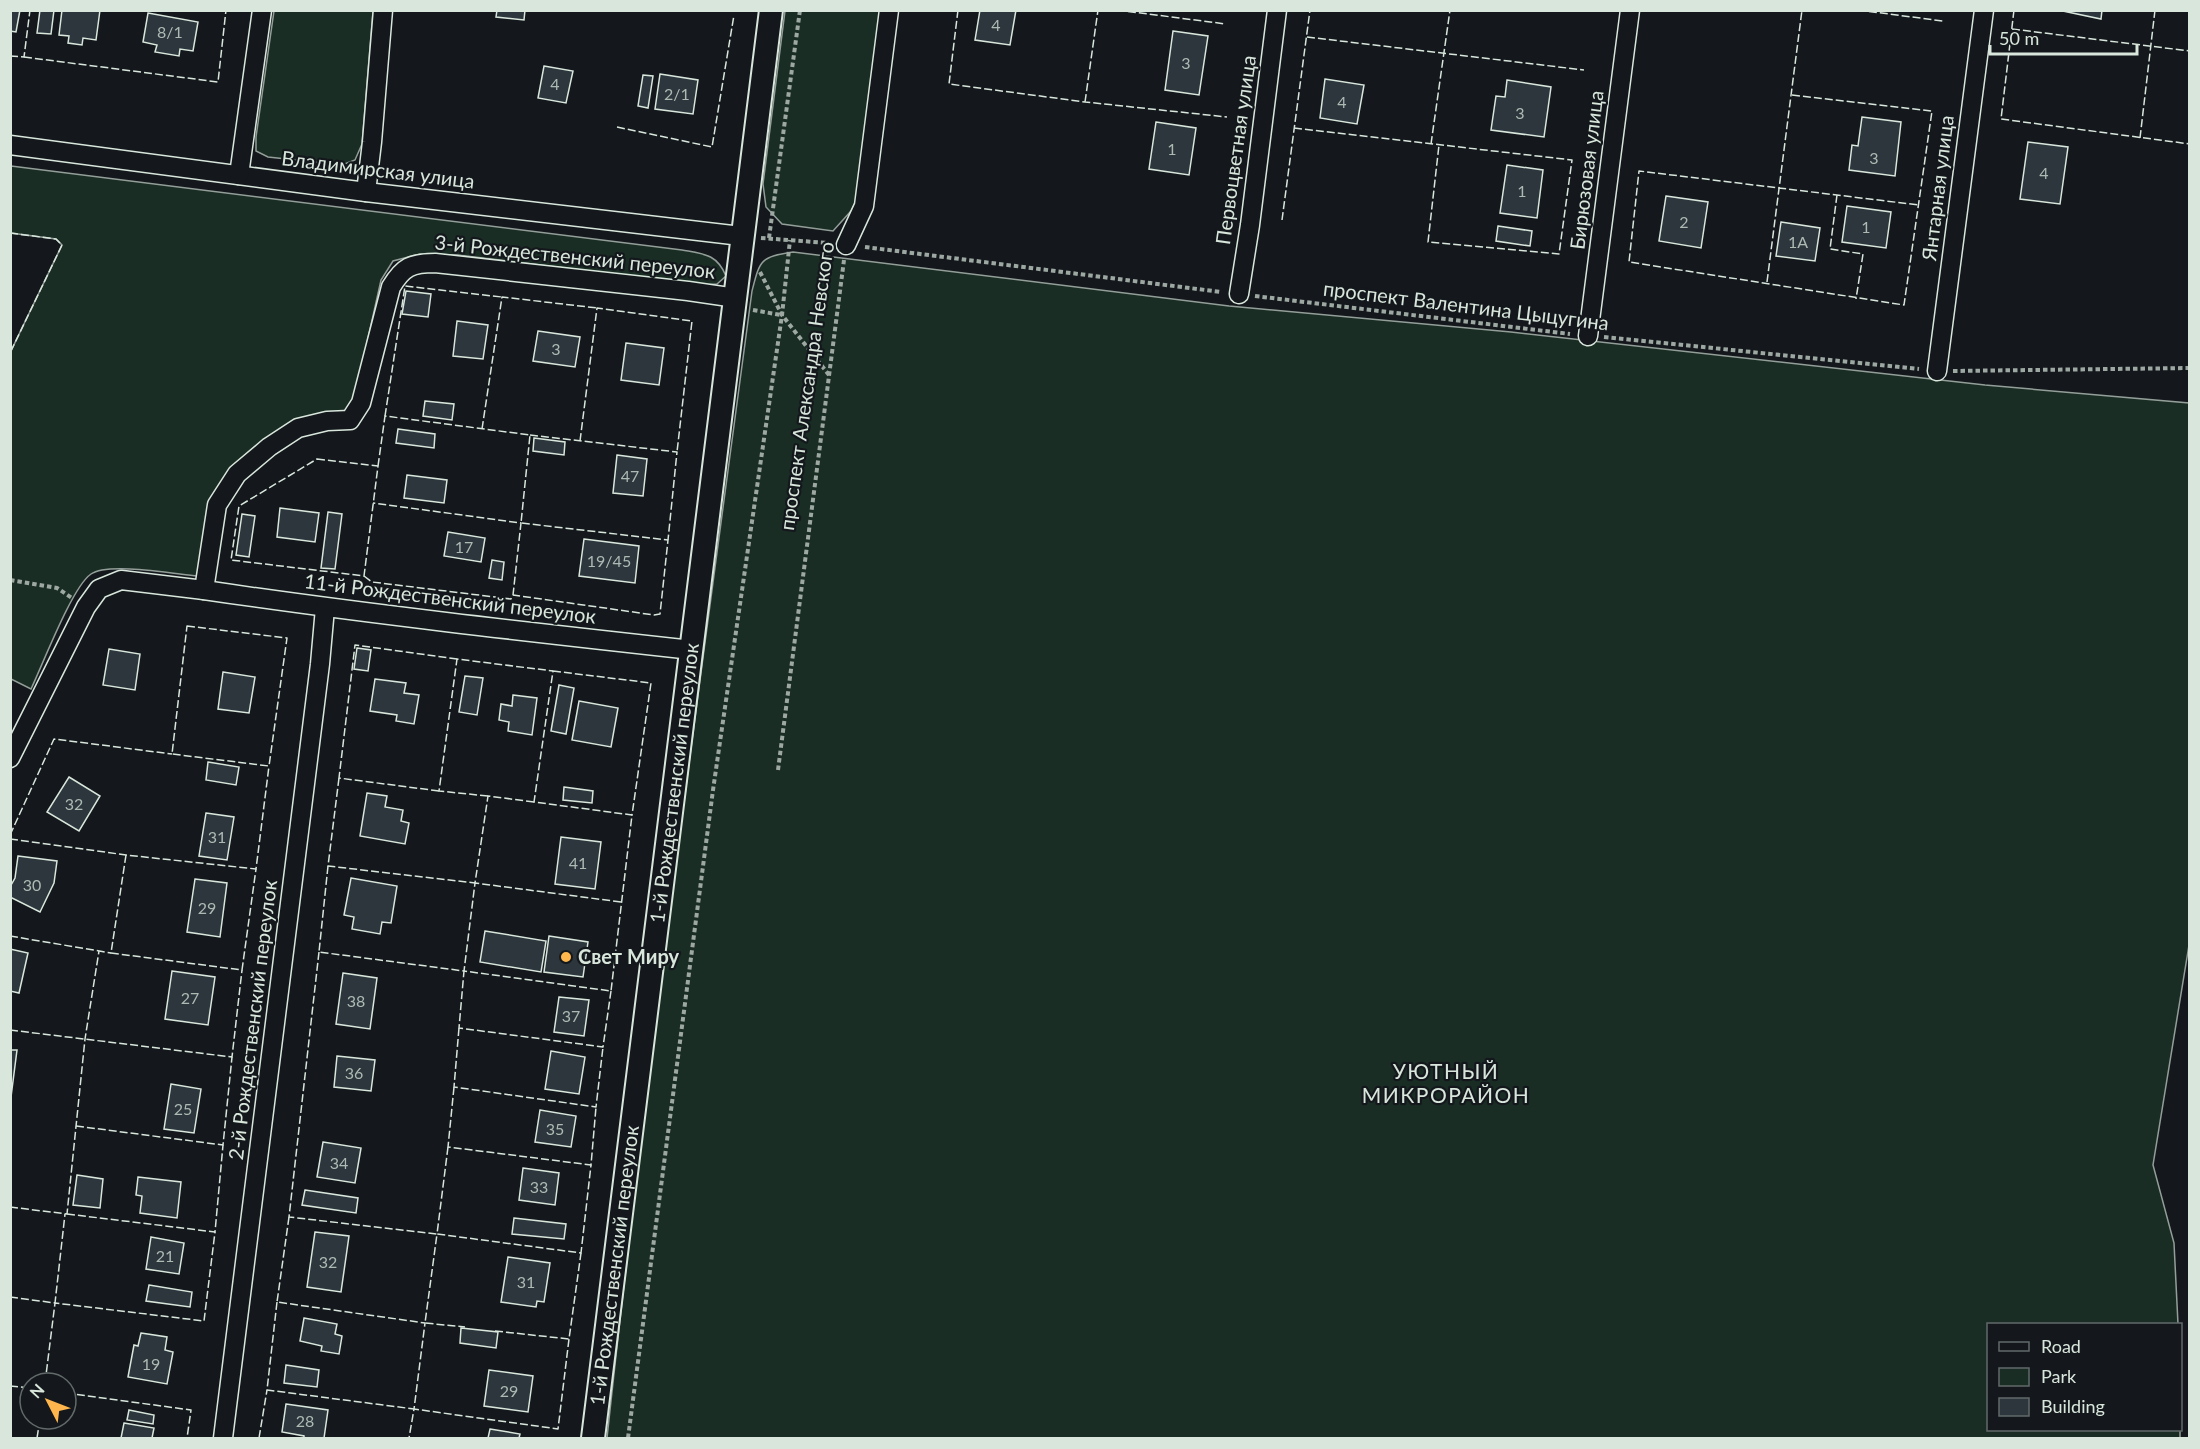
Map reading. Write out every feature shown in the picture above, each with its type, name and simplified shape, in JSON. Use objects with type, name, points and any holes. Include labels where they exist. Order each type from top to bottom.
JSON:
[{"type":"street","points":[[239,175],[262,10]]},
{"type":"street","points":[[366,192],[383,10]]},
{"type":"street","name":"1-й Рождественский переулок","points":[[593,1438],[670,803],[692,650],[736,298],[741,236],[771,10]]},
{"type":"street","name":"проспект Александра Невского","points":[[846,244],[864,206],[889,10]]},
{"type":"street","name":"Первоцветная улица","points":[[1239,294],[1277,10]]},
{"type":"street","name":"Бирюзовая улица","points":[[1588,336],[1630,10]]},
{"type":"street","name":"Янтарная улица","points":[[1937,371],[1984,10]]},
{"type":"street","name":"Владимирская улица","points":[[10,145],[366,192],[741,236]]},
{"type":"street","name":"3-й Рождественский переулок","points":[[204,590],[217,506],[237,474],[269,447],[298,428],[327,420],[350,420],[361,403],[391,287],[400,273],[416,263],[435,263],[736,298]]},
{"type":"street","points":[[10,758],[86,607],[99,589],[121,580],[204,590]]},
{"type":"street","name":"11-й Рождественский переулок","points":[[204,590],[324,608],[692,650]]},
{"type":"street","name":"2-й Рождественский переулок","points":[[223,1438],[320,664],[324,608]]},
{"type":"path","points":[[769,238],[800,10]]},
{"type":"path","name":"проспект Валентина Цыцугина","points":[[741,236],[846,244],[1588,336],[1937,371],[2190,368]]},
{"type":"path","points":[[628,1438],[711,805],[782,315],[790,240]]},
{"type":"path","name":"проспект Александра Невского","points":[[778,770],[846,244]]},
{"type":"path","points":[[757,266],[782,315],[829,376]]},
{"type":"path","points":[[10,580],[57,588],[86,607]]},
{"type":"green space","points":[[274,11],[373,11],[362,144],[355,160],[342,165],[268,157],[256,151]]},
{"type":"green space","points":[[785,11],[881,11],[858,198],[851,211],[833,231],[782,224],[766,207],[763,184]]},
{"type":"green space","points":[[11,166],[682,250],[709,256],[718,263],[726,276],[717,284],[704,285],[458,255],[420,254],[393,261],[381,280],[356,392],[346,411],[325,413],[228,476],[197,576],[126,569],[112,569],[91,574],[75,594],[31,689],[11,679],[10,353],[62,245],[56,239],[11,233]]},
{"type":"green space","points":[[793,252],[1229,306],[1511,332],[1985,385],[2189,403],[2190,939],[2153,1165],[2174,1243],[2178,1323],[1987,1323],[1987,1431],[2180,1431],[2180,1438],[607,1438],[657,1008],[752,291],[760,266],[768,258]]},
{"type":"building","points":[[10,10],[20,10],[16,32],[10,31]]},
{"type":"building","points":[[40,10],[54,10],[51,34],[37,33]]},
{"type":"building","points":[[62,10],[100,10],[96,40],[83,38],[82,45],[68,43],[69,36],[59,35]]},
{"type":"building","points":[[497,10],[525,10],[524,20],[496,17]]},
{"type":"building","points":[[980,10],[1016,10],[1010,45],[975,40]]},
{"type":"building","points":[[2058,10],[2102,10],[2101,19]]},
{"type":"building","points":[[148,13],[198,22],[193,51],[180,49],[179,56],[155,52],[157,45],[143,42]]},
{"type":"building","points":[[1173,31],[1208,36],[1199,95],[1165,90]]},
{"type":"building","points":[[544,66],[573,71],[566,103],[538,98]]},
{"type":"building","points":[[660,74],[698,80],[693,114],[655,109]]},
{"type":"building","points":[[643,75],[653,76],[648,108],[638,106]]},
{"type":"building","points":[[1325,79],[1364,85],[1357,124],[1320,118]]},
{"type":"building","points":[[1507,80],[1551,87],[1544,137],[1491,130],[1496,96],[1505,97]]},
{"type":"building","points":[[1862,117],[1901,122],[1895,176],[1849,170],[1852,145],[1858,146]]},
{"type":"building","points":[[1156,122],[1196,128],[1189,175],[1149,169]]},
{"type":"building","points":[[2028,142],[2068,147],[2060,204],[2020,199]]},
{"type":"building","points":[[1507,165],[1543,170],[1537,218],[1500,213]]},
{"type":"building","points":[[1666,196],[1708,202],[1701,248],[1659,241]]},
{"type":"building","points":[[1847,206],[1891,212],[1886,248],[1842,242]]},
{"type":"building","points":[[1781,222],[1820,228],[1815,261],[1776,256]]},
{"type":"building","points":[[1498,226],[1532,231],[1530,246],[1496,241]]},
{"type":"building","points":[[406,291],[431,294],[428,317],[402,314]]},
{"type":"building","points":[[457,321],[488,325],[483,359],[453,356]]},
{"type":"building","points":[[538,331],[580,337],[575,367],[533,361]]},
{"type":"building","points":[[626,343],[664,348],[659,385],[621,380]]},
{"type":"building","points":[[425,401],[454,404],[452,420],[423,416]]},
{"type":"building","points":[[398,429],[435,434],[434,448],[396,443]]},
{"type":"building","points":[[534,438],[565,442],[564,455],[533,451]]},
{"type":"building","points":[[617,455],[647,459],[643,496],[613,493]]},
{"type":"building","points":[[407,475],[447,480],[444,503],[404,498]]},
{"type":"building","points":[[280,508],[319,513],[315,542],[277,537]]},
{"type":"building","points":[[328,512],[342,514],[335,569],[321,568]]},
{"type":"building","points":[[242,514],[255,516],[249,557],[236,555]]},
{"type":"building","points":[[448,532],[485,538],[481,562],[444,556]]},
{"type":"building","points":[[584,539],[639,546],[635,583],[579,576]]},
{"type":"building","points":[[492,560],[504,562],[502,580],[489,578]]},
{"type":"building","points":[[357,648],[371,650],[368,671],[354,669]]},
{"type":"building","points":[[109,649],[140,654],[135,690],[103,685]]},
{"type":"building","points":[[223,672],[255,677],[249,713],[218,709]]},
{"type":"building","points":[[465,676],[483,678],[477,715],[459,712]]},
{"type":"building","points":[[375,679],[406,683],[404,693],[419,695],[414,724],[396,721],[397,715],[370,711]]},
{"type":"building","points":[[559,685],[574,688],[566,734],[551,731]]},
{"type":"building","points":[[513,695],[537,698],[532,735],[508,731],[509,722],[499,720],[501,704],[512,706]]},
{"type":"building","points":[[579,701],[618,708],[611,747],[572,740]]},
{"type":"building","points":[[208,762],[239,767],[236,785],[206,780]]},
{"type":"building","points":[[69,777],[100,796],[79,831],[47,812]]},
{"type":"building","points":[[564,787],[593,791],[592,803],[563,800]]},
{"type":"building","points":[[367,793],[387,796],[385,807],[403,810],[401,821],[409,823],[405,844],[360,836]]},
{"type":"building","points":[[206,813],[234,817],[227,860],[199,856]]},
{"type":"building","points":[[561,837],[601,842],[595,889],[555,884]]},
{"type":"building","points":[[18,856],[57,861],[54,883],[40,912],[10,897],[10,887],[15,878]]},
{"type":"building","points":[[351,878],[397,886],[391,923],[382,922],[380,934],[352,929],[354,917],[344,915]]},
{"type":"building","points":[[195,879],[227,883],[220,937],[187,932]]},
{"type":"building","points":[[485,931],[546,941],[541,972],[480,962]]},
{"type":"building","name":"Свет Миру","points":[[549,936],[588,942],[583,977],[544,972]]},
{"type":"building","points":[[10,949],[28,953],[19,993],[10,991]]},
{"type":"building","points":[[172,971],[215,977],[208,1025],[165,1019]]},
{"type":"building","points":[[343,973],[377,978],[370,1029],[336,1024]]},
{"type":"building","points":[[559,997],[589,1000],[584,1036],[554,1032]]},
{"type":"building","points":[[10,1050],[17,1050],[11,1097],[10,1097]]},
{"type":"building","points":[[551,1051],[585,1057],[579,1094],[545,1089]]},
{"type":"building","points":[[337,1056],[375,1060],[371,1091],[334,1087]]},
{"type":"building","points":[[171,1084],[201,1089],[194,1133],[164,1129]]},
{"type":"building","points":[[540,1110],[576,1116],[571,1147],[535,1142]]},
{"type":"building","points":[[323,1142],[361,1148],[355,1183],[317,1177]]},
{"type":"building","points":[[523,1168],[559,1173],[555,1205],[519,1200]]},
{"type":"building","points":[[77,1175],[103,1179],[100,1208],[73,1205]]},
{"type":"building","points":[[138,1177],[181,1182],[177,1218],[140,1213],[142,1196],[136,1195]]},
{"type":"building","points":[[305,1190],[358,1198],[356,1213],[302,1205]]},
{"type":"building","points":[[514,1218],[566,1224],[564,1239],[512,1234]]},
{"type":"building","points":[[315,1232],[349,1236],[341,1292],[307,1287]]},
{"type":"building","points":[[151,1237],[184,1243],[179,1274],[146,1269]]},
{"type":"building","points":[[508,1257],[550,1263],[544,1302],[537,1301],[536,1307],[501,1302]]},
{"type":"building","points":[[149,1285],[192,1292],[190,1307],[146,1301]]},
{"type":"building","points":[[304,1318],[337,1324],[335,1334],[342,1336],[339,1354],[321,1351],[322,1346],[300,1341]]},
{"type":"building","points":[[461,1328],[498,1332],[496,1348],[460,1343]]},
{"type":"building","points":[[141,1333],[167,1337],[165,1350],[173,1352],[167,1384],[128,1377],[134,1345],[138,1346]]},
{"type":"building","points":[[286,1365],[319,1370],[317,1387],[284,1383]]},
{"type":"building","points":[[489,1370],[533,1376],[528,1412],[484,1406]]},
{"type":"building","points":[[286,1404],[328,1410],[324,1438],[304,1438],[304,1436],[282,1432]]},
{"type":"building","points":[[129,1410],[154,1415],[153,1424],[127,1420]]},
{"type":"building","points":[[124,1423],[154,1428],[152,1438],[121,1438]]},
{"type":"building","points":[[490,1429],[520,1434],[519,1438],[488,1438]]},
{"type":"fence","points":[[10,56],[24,57],[30,10]]},
{"type":"fence","points":[[24,57],[218,82],[226,10]]},
{"type":"fence","points":[[958,10],[949,84],[1085,102],[1227,117]]},
{"type":"fence","points":[[1085,102],[1098,10]]},
{"type":"fence","points":[[1117,10],[1226,24]]},
{"type":"fence","points":[[1282,220],[1310,10]]},
{"type":"fence","points":[[1431,144],[1450,10]]},
{"type":"fence","points":[[1767,282],[1802,10]]},
{"type":"fence","points":[[1858,10],[1943,21]]},
{"type":"fence","points":[[2014,10],[2001,119],[2190,144]]},
{"type":"fence","points":[[2140,138],[2155,10]]},
{"type":"fence","points":[[617,127],[712,147],[734,15]]},
{"type":"fence","points":[[2012,29],[2190,51]]},
{"type":"fence","points":[[1307,37],[1584,70]]},
{"type":"fence","points":[[1792,95],[1932,111],[1904,305],[1629,262],[1639,171],[1919,205]]},
{"type":"fence","points":[[1294,128],[1572,160],[1559,254],[1428,242],[1439,145]]},
{"type":"fence","points":[[1837,195],[1830,249],[1863,254],[1856,299]]},
{"type":"fence","points":[[10,233],[56,239],[62,245],[10,353]]},
{"type":"fence","points":[[385,416],[405,286],[502,297]]},
{"type":"fence","points":[[482,429],[502,297],[597,308]]},
{"type":"fence","points":[[580,441],[597,308],[692,321],[677,452]]},
{"type":"fence","points":[[378,466],[385,416],[530,435],[521,523],[668,540],[660,614],[513,595]]},
{"type":"fence","points":[[530,435],[677,452],[668,540]]},
{"type":"fence","points":[[317,459],[378,466],[364,576],[231,560],[239,506],[317,459]]},
{"type":"fence","points":[[364,576],[372,582],[511,599],[513,595],[521,523],[373,503]]},
{"type":"fence","points":[[187,626],[287,638],[269,766],[172,754],[187,626]]},
{"type":"fence","points":[[439,791],[339,778],[355,645],[457,659]]},
{"type":"fence","points":[[488,796],[439,791],[457,659],[553,671]]},
{"type":"fence","points":[[553,671],[651,683],[632,815],[534,802],[553,671]]},
{"type":"fence","points":[[10,835],[54,739],[172,754]]},
{"type":"fence","points":[[10,839],[126,855],[256,869],[269,766]]},
{"type":"fence","points":[[339,778],[328,866],[475,883],[488,796],[534,802]]},
{"type":"fence","points":[[621,902],[475,883],[464,971],[611,991],[632,815]]},
{"type":"fence","points":[[126,855],[111,953],[242,970],[256,869]]},
{"type":"fence","points":[[328,866],[319,952],[464,971],[459,1028],[603,1047],[611,991]]},
{"type":"fence","points":[[10,936],[111,953]]},
{"type":"fence","points":[[10,1207],[67,1214],[85,1039],[99,951]]},
{"type":"fence","points":[[319,952],[289,1217],[437,1234],[425,1323],[465,1327]]},
{"type":"fence","points":[[10,1030],[232,1057],[242,970]]},
{"type":"fence","points":[[459,1028],[454,1087],[596,1107],[603,1047]]},
{"type":"fence","points":[[76,1126],[223,1145],[232,1057]]},
{"type":"fence","points":[[454,1087],[448,1147],[591,1165],[596,1107]]},
{"type":"fence","points":[[67,1214],[215,1232],[223,1145]]},
{"type":"fence","points":[[448,1147],[437,1234],[581,1253],[591,1165]]},
{"type":"fence","points":[[10,1297],[55,1303],[65,1214]]},
{"type":"fence","points":[[289,1217],[277,1302],[425,1323],[414,1409],[558,1429],[569,1339]]},
{"type":"fence","points":[[46,1371],[55,1303],[204,1321],[215,1232]]},
{"type":"fence","points":[[495,1331],[569,1339],[581,1253]]},
{"type":"fence","points":[[277,1302],[267,1390],[414,1409],[409,1438]]},
{"type":"fence","points":[[10,1386],[18,1387]]},
{"type":"fence","points":[[259,1438],[267,1390]]},
{"type":"fence","points":[[78,1395],[191,1410],[187,1438]]},
{"type":"fence","points":[[37,1438],[38,1431]]},
{"type":"place","name":"Свет Миру","points":[[566,957]]},
{"type":"district","name":"УЮТНЫЙ МИКРОРАЙОН","points":[[1446,1084]]}]
